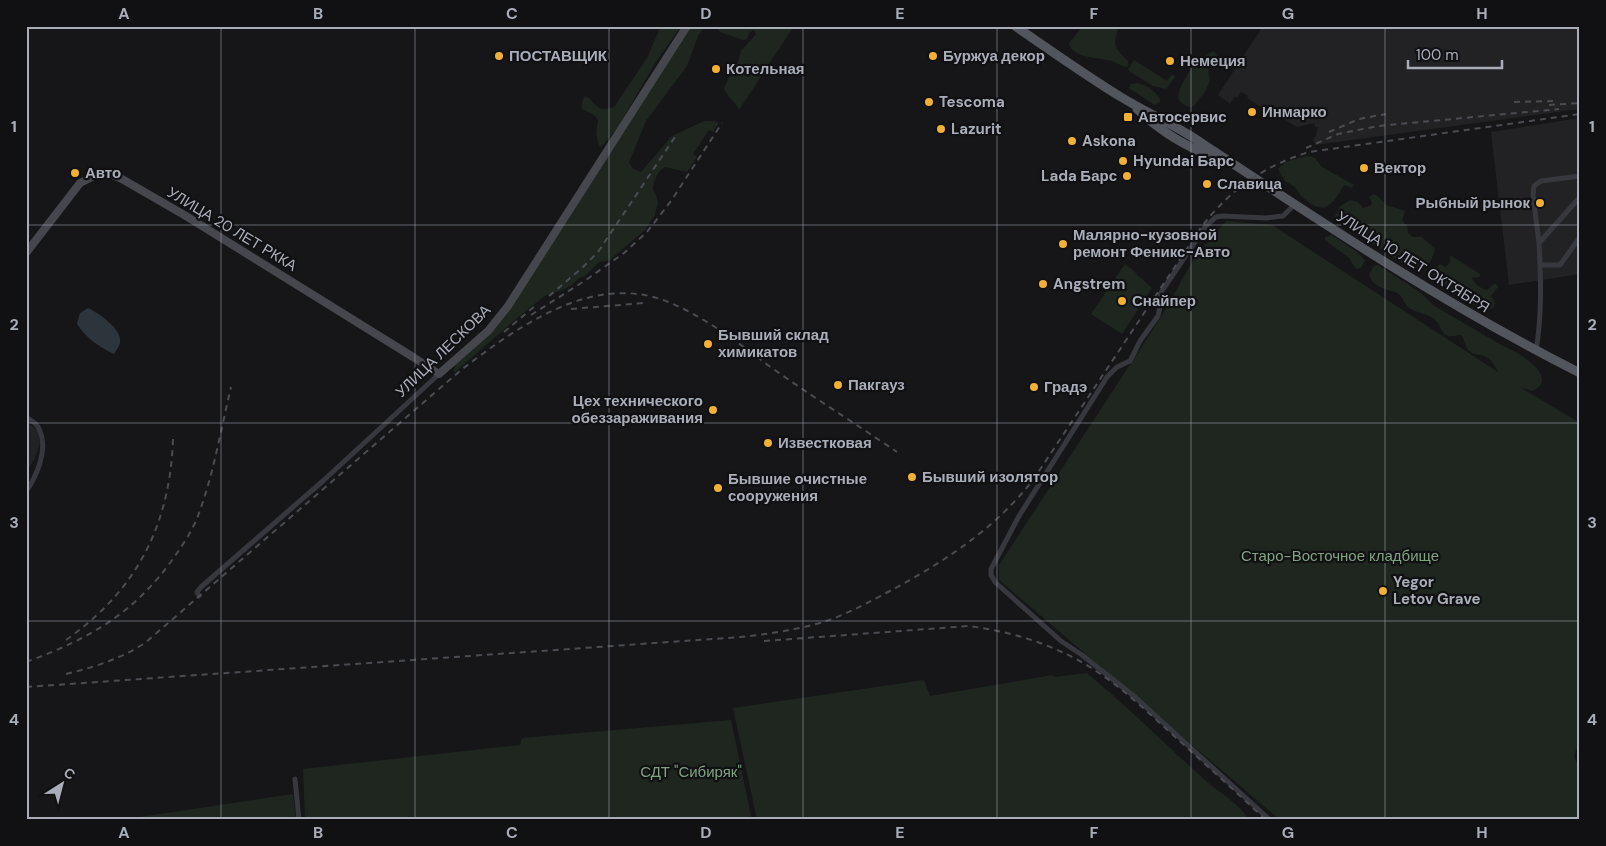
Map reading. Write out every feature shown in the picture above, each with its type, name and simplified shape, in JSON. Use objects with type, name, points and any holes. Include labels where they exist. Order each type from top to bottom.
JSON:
[{"type":"main road","name":"УЛИЦА ЛЕСКОВА","points":[[439,374],[488,331],[508,306],[687,26]]},
{"type":"main road","name":"УЛИЦА 10 ЛЕТ ОКТЯБРЯ","points":[[1014,26],[1130,102],[1170,137],[1196,151],[1236,167],[1420,284],[1536,351],[1580,374]]},
{"type":"main road","name":"УЛИЦА 20 ЛЕТ РККА","points":[[26,253],[80,183],[98,174],[110,174],[186,216],[439,374]]},
{"type":"street","points":[[1536,351],[1540,330],[1540,265],[1533,195],[1534,186],[1541,181],[1580,176]]},
{"type":"street","points":[[1539,243],[1580,197]]},
{"type":"street","points":[[1270,820],[1135,697],[1082,655],[1061,641],[995,582],[991,575],[991,569],[1019,516],[1107,376],[1132,358],[1140,341],[1160,312],[1160,295],[1162,291],[1205,227],[1216,217],[1223,216],[1266,218],[1282,216],[1295,204]]},
{"type":"street","points":[[1540,265],[1560,265],[1580,238]]},
{"type":"street","name":"УЛИЦА ЛЕСКОВА","points":[[199,596],[197,592],[201,587],[324,480],[439,374]]},
{"type":"street","points":[[26,417],[36,424],[41,432],[42,448],[40,465],[26,492]]},
{"type":"street","points":[[295,779],[299,820]]},
{"type":"shaded area","points":[[1263,26],[1580,26],[1580,109],[1315,145],[1313,139],[1318,127],[1315,127],[1314,123],[1297,127],[1275,116],[1241,92],[1230,104],[1218,95]]},
{"type":"shaded area","name":"Рыбный рынок","points":[[1580,118],[1580,274],[1509,285],[1491,132]]},
{"type":"shaded area","points":[[88,308],[109,322],[118,332],[120,343],[114,354],[93,342],[77,324],[80,313]]},
{"type":"shaded area","points":[[26,420],[38,431],[40,443],[34,460],[26,471]]},
{"type":"green space","points":[[661,26],[681,26],[656,62],[616,130],[601,147],[599,146],[596,134],[598,120],[594,115],[582,109],[585,96],[599,108],[614,107],[647,58]]},
{"type":"green space","points":[[690,26],[705,26],[698,36],[687,66],[646,121],[629,162],[633,169],[641,172],[672,136],[704,121],[719,123],[713,132],[709,130],[693,154],[697,157],[687,172],[665,167],[662,169],[656,177],[653,187],[658,202],[655,215],[645,230],[610,260],[599,262],[585,276],[578,279],[572,285],[546,295],[455,372],[453,371],[457,362],[493,328]]},
{"type":"green space","points":[[716,26],[794,26],[739,110],[724,88],[738,62],[741,51],[756,34],[754,30],[749,33],[747,39],[743,40],[720,32]]},
{"type":"green space","points":[[1083,26],[1119,26],[1115,42],[1119,52],[1128,61],[1128,65],[1126,67],[1075,52],[1069,43]]},
{"type":"green space","points":[[1214,51],[1217,55],[1209,67],[1210,81],[1206,90],[1194,106],[1189,107],[1178,98],[1182,84],[1190,70],[1201,58]]},
{"type":"green space","points":[[1134,60],[1167,81],[1172,74],[1175,77],[1166,89],[1153,86],[1129,71],[1128,69]]},
{"type":"green space","points":[[1137,83],[1153,91],[1160,99],[1160,102],[1155,105],[1129,88],[1131,84]]},
{"type":"green space","points":[[1306,156],[1314,157],[1322,167],[1354,185],[1352,188],[1344,185],[1334,201],[1328,206],[1324,208],[1314,206],[1301,196],[1295,187],[1285,181],[1278,169],[1286,162]]},
{"type":"green space","points":[[1374,194],[1386,205],[1405,211],[1402,220],[1407,226],[1408,233],[1412,237],[1422,237],[1435,249],[1427,266],[1420,269],[1409,268],[1334,217],[1339,207],[1350,200],[1358,202],[1363,208],[1371,205],[1369,197]]},
{"type":"green space","name":"Старо-Восточное кладбище","points":[[1226,221],[1272,225],[1498,372],[1489,358],[1474,354],[1468,350],[1461,335],[1446,335],[1434,319],[1409,308],[1399,294],[1376,285],[1369,274],[1374,266],[1378,265],[1421,293],[1433,305],[1526,359],[1540,372],[1542,379],[1540,386],[1532,391],[1520,387],[1580,423],[1580,744],[1574,757],[1580,769],[1580,820],[1280,820],[999,580],[999,565],[1161,317],[1195,257]]},
{"type":"green space","points":[[1332,235],[1357,252],[1365,260],[1361,268],[1356,269],[1349,258],[1325,240],[1325,237]]},
{"type":"green space","points":[[1450,255],[1480,274],[1480,277],[1472,278],[1480,287],[1487,290],[1496,284],[1498,287],[1491,296],[1495,303],[1493,308],[1487,311],[1481,309],[1432,278],[1435,269],[1440,264],[1445,267],[1448,265]]},
{"type":"green space","name":"Снайпер","points":[[1125,264],[1152,288],[1122,334],[1091,314]]},
{"type":"green space","points":[[1087,673],[1206,781],[1235,804],[1249,820],[757,820],[733,708],[924,680],[930,696],[1053,675],[1054,677]]},
{"type":"green space","name":"СДТ \"Сибиряк\"","points":[[731,720],[752,820],[305,820],[303,769],[520,745],[522,738]]},
{"type":"green space","points":[[293,794],[296,820],[120,820]]},
{"type":"railway","points":[[1514,102],[1556,101]]},
{"type":"railway","points":[[1549,105],[1580,103]]},
{"type":"railway","points":[[1306,148],[1338,134],[1378,126],[1559,109]]},
{"type":"railway","points":[[1329,132],[1359,119],[1386,114]]},
{"type":"railway","points":[[26,687],[741,637],[791,630],[829,620],[853,610],[907,582],[946,558],[984,530],[1018,498],[1033,480],[1202,226],[1225,200],[1250,180],[1278,164],[1309,152],[1580,114]]},
{"type":"railway","points":[[531,315],[624,253],[647,232],[671,201],[722,123]]},
{"type":"railway","points":[[549,296],[598,252],[677,134]]},
{"type":"railway","points":[[66,674],[107,662],[145,643],[461,370],[508,336],[533,321],[560,307],[587,298],[616,293],[644,295],[686,310],[721,331],[798,386],[897,452]]},
{"type":"railway","points":[[571,309],[644,303]]},
{"type":"railway","points":[[504,332],[535,306]]},
{"type":"railway","points":[[26,662],[71,644],[110,621],[144,593],[175,556],[194,524],[204,498],[231,387]]},
{"type":"railway","points":[[66,640],[91,621],[112,600],[130,577],[145,553],[157,527],[165,500],[173,439]]},
{"type":"railway","points":[[764,641],[969,626],[1010,634],[1036,642],[1074,658],[1101,674],[1126,693],[1266,820]]},
{"type":"place","name":"ПОСТАВЩИК","points":[[499,56]]},
{"type":"place","name":"Буржуа декор","points":[[933,56]]},
{"type":"place","name":"Немеция","points":[[1170,61]]},
{"type":"place","name":"Котельная","points":[[716,69]]},
{"type":"place","name":"Tescoma","points":[[929,102]]},
{"type":"place","name":"Инмарко","points":[[1252,112]]},
{"type":"place","name":"Автосервис","points":[[1128,117]]},
{"type":"place","name":"Lazurit","points":[[941,129]]},
{"type":"place","name":"Askona","points":[[1072,141]]},
{"type":"place","name":"Hyundai Барс","points":[[1123,161]]},
{"type":"place","name":"Вектор","points":[[1364,168]]},
{"type":"place","name":"Авто","points":[[75,173]]},
{"type":"place","name":"Lada Барс","points":[[1127,176]]},
{"type":"place","name":"Славица","points":[[1207,184]]},
{"type":"place","name":"Рыбный рынок","points":[[1540,203]]},
{"type":"place","name":"Малярно-кузовной ремонт Феникс-Авто","points":[[1063,244]]},
{"type":"place","name":"Angstrem","points":[[1043,284]]},
{"type":"place","name":"Снайпер","points":[[1122,301]]},
{"type":"place","name":"Бывший склад химикатов","points":[[708,344]]},
{"type":"place","name":"Пакгауз","points":[[838,385]]},
{"type":"place","name":"Градэ","points":[[1034,387]]},
{"type":"place","name":"Цех технического обеззараживания","points":[[713,410]]},
{"type":"place","name":"Известковая","points":[[768,443]]},
{"type":"place","name":"Бывший изолятор","points":[[912,477]]},
{"type":"place","name":"Бывшие очистные сооружения","points":[[718,488]]},
{"type":"place","name":"Yegor Letov Grave","points":[[1383,591]]}]
